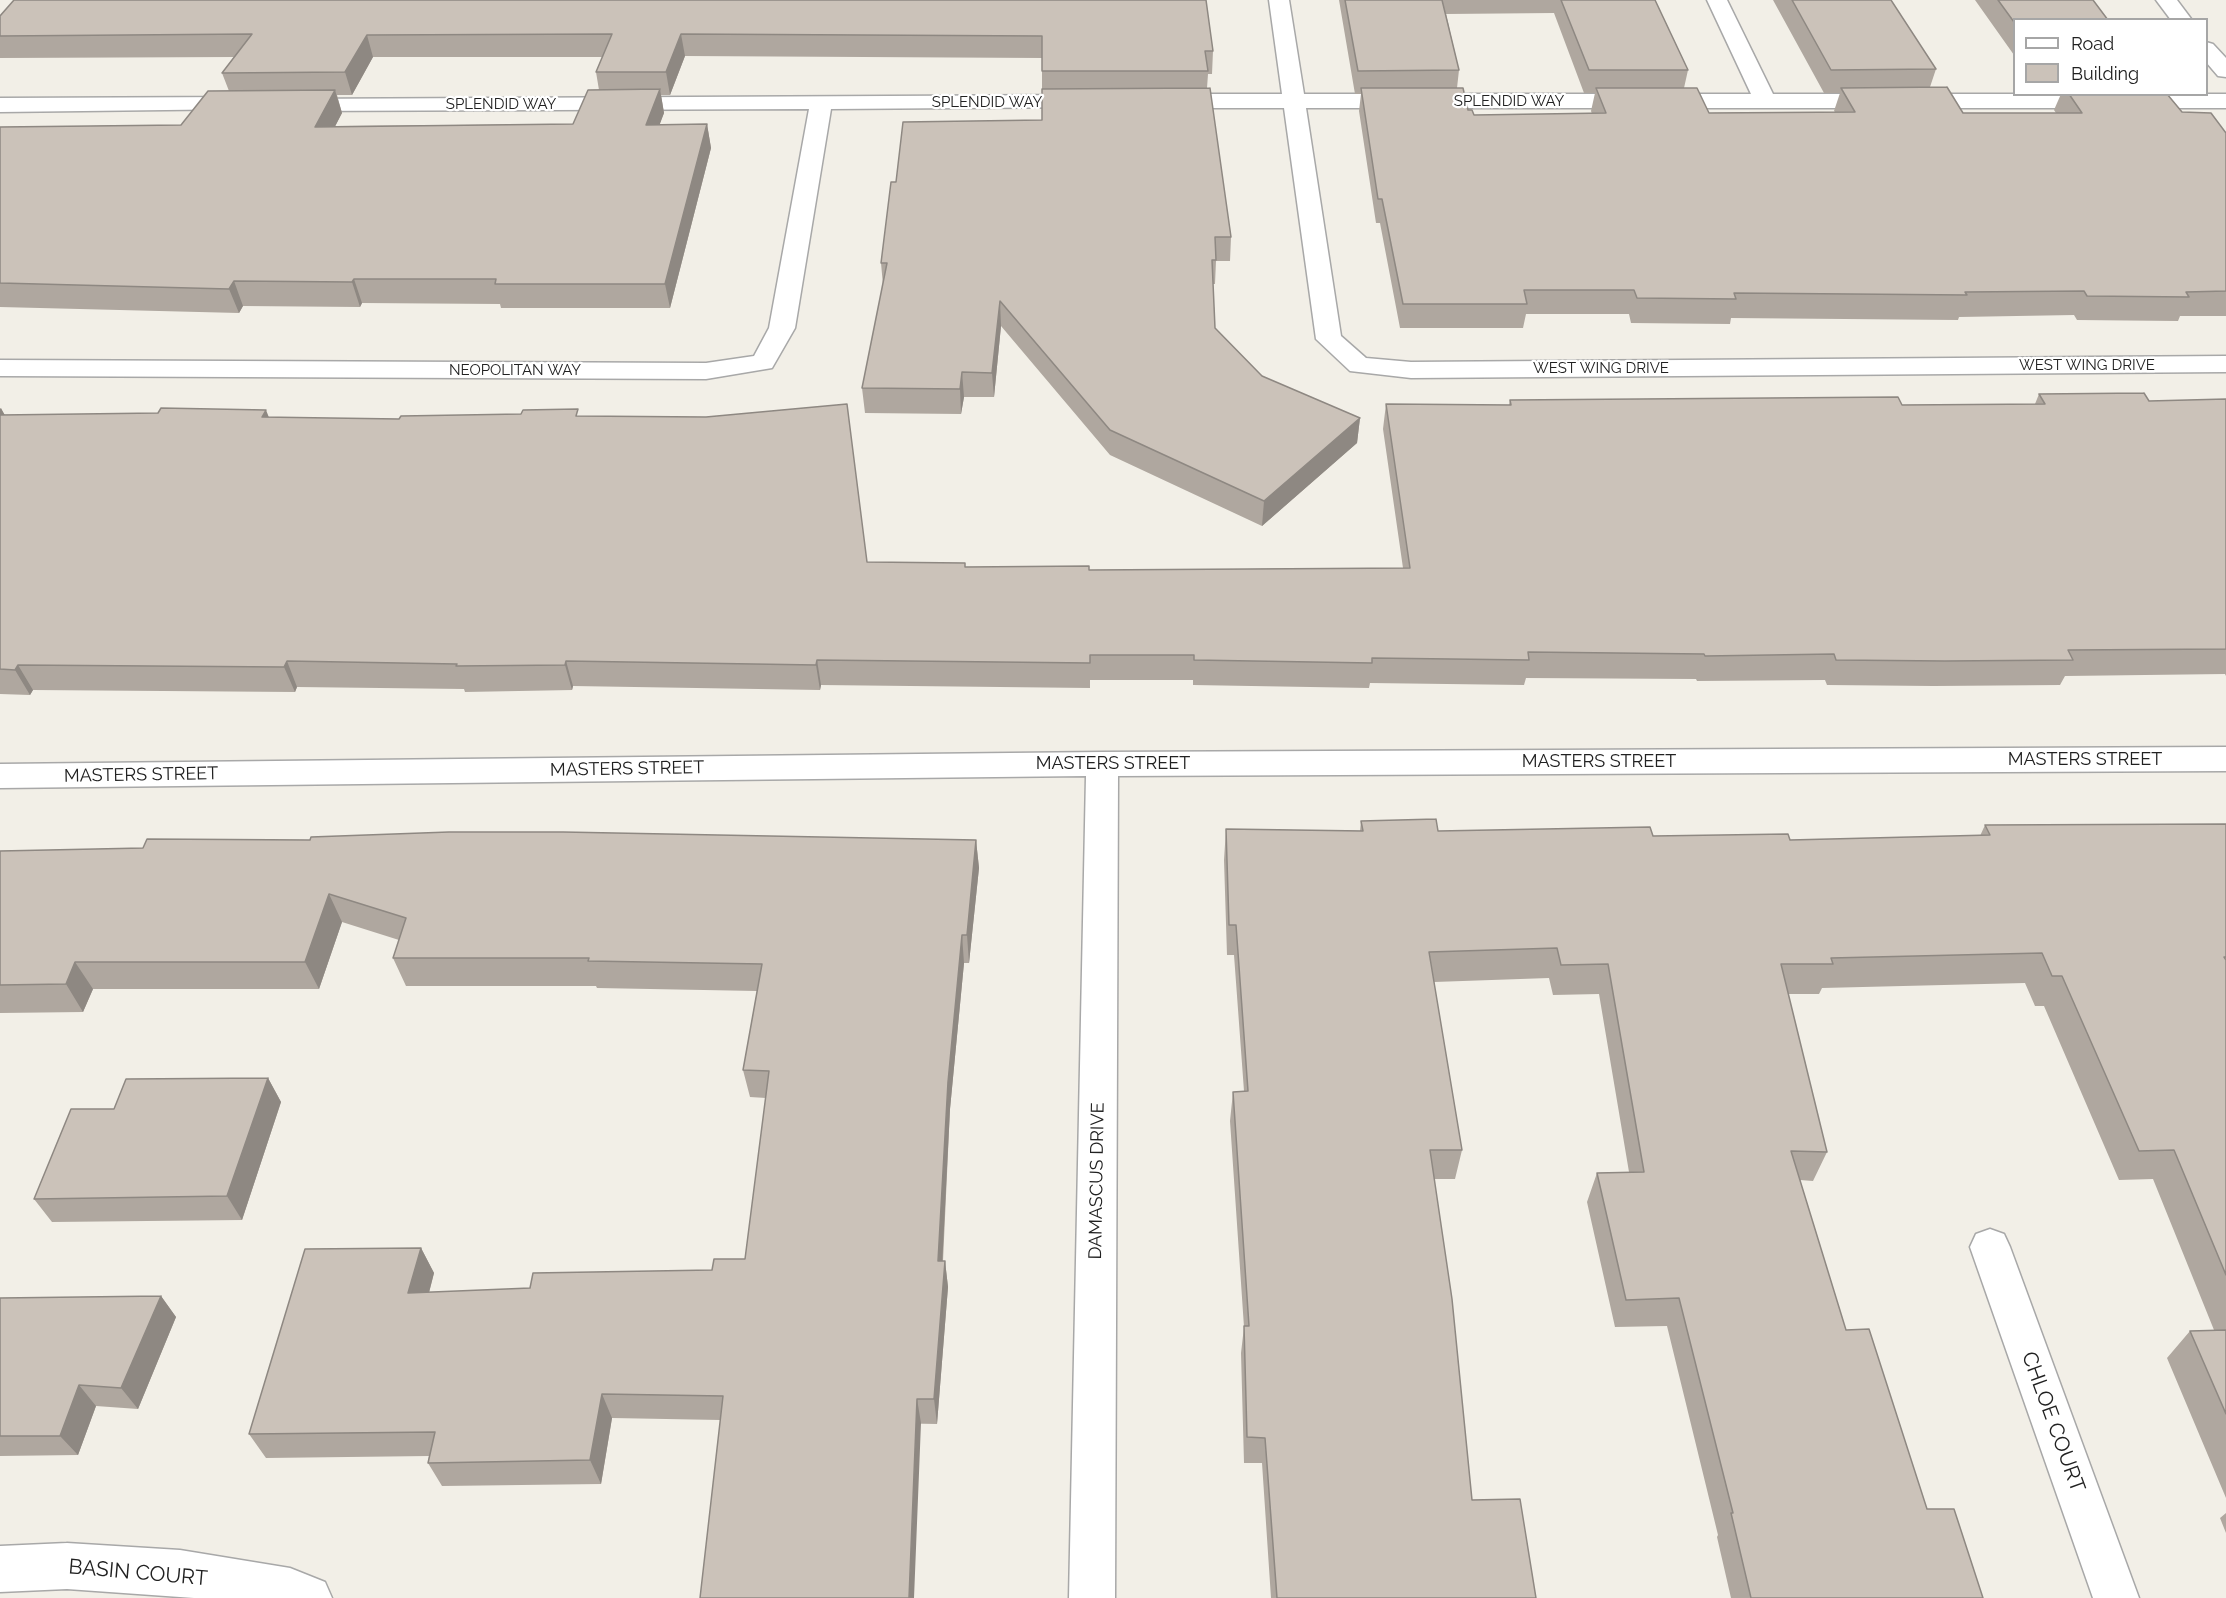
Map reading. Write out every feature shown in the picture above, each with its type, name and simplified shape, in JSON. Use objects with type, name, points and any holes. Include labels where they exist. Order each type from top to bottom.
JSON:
[{"type":"street","name":"WEST WING DRIVE","points":[[1279,0],[1329,339],[1359,365],[1423,370],[2226,364]]},
{"type":"street","points":[[1717,0],[1765,101]]},
{"type":"street","points":[[2166,0],[2180,18]]},
{"type":"street","points":[[2208,50],[2226,71]]},
{"type":"street","name":"SPLENDID WAY","points":[[1151,102],[2226,100]]},
{"type":"street","name":"SPLENDID WAY","points":[[0,105],[1104,102]]},
{"type":"street","name":"NEOPOLITAN WAY","points":[[0,368],[706,371],[763,362],[782,328],[821,103]]},
{"type":"street","name":"MASTERS STREET","points":[[0,776],[1102,764],[2226,759]]},
{"type":"street","name":"DAMASCUS DRIVE","points":[[1092,1598],[1102,764]]},
{"type":"street","name":"CHLOE COURT","points":[[1990,1247],[2116,1598]]},
{"type":"street","name":"BASIN COURT","points":[[0,1569],[67,1566],[180,1573],[290,1592],[309,1598]]},
{"type":"building","points":[[14,0],[1206,0],[1213,51],[1205,51],[1208,71],[1042,71],[1042,36],[681,34],[666,72],[596,72],[612,34],[367,35],[345,72],[222,73],[252,34],[0,36],[0,16]]},
{"type":"building","points":[[1345,0],[1442,0],[1459,70],[1358,71]]},
{"type":"building","points":[[1561,0],[1655,0],[1688,70],[1589,70]]},
{"type":"building","points":[[1792,0],[1891,0],[1936,69],[1831,70]]},
{"type":"building","points":[[1998,0],[2093,0],[2106,18],[2013,18],[2013,21]]},
{"type":"building","points":[[1947,87],[1963,113],[2082,113],[2070,96],[2169,96],[2182,112],[2211,113],[2226,133],[2226,291],[2186,292],[2189,297],[2087,296],[2084,291],[1965,292],[1967,295],[1734,293],[1736,299],[1637,298],[1634,290],[1524,290],[1527,304],[1403,304],[1382,199],[1378,199],[1361,88],[1463,88],[1468,110],[1472,110],[1474,115],[1606,113],[1596,88],[1697,88],[1709,113],[1855,112],[1841,88]]},
{"type":"building","points":[[1210,88],[1231,237],[1215,237],[1216,260],[1212,260],[1215,328],[1262,376],[1360,418],[1264,501],[1110,430],[1000,301],[992,373],[962,372],[960,389],[862,388],[887,263],[881,263],[891,182],[896,182],[903,122],[1042,120],[1042,89]]},
{"type":"building","points":[[660,89],[646,125],[707,124],[665,284],[495,284],[496,279],[354,279],[352,282],[234,281],[229,289],[0,283],[0,127],[181,125],[208,91],[335,90],[315,127],[573,124],[588,90]]},
{"type":"building","points":[[2144,393],[2149,401],[2226,399],[2226,649],[2068,650],[2073,660],[1836,660],[1834,654],[1705,656],[1704,654],[1528,652],[1529,660],[1372,658],[1372,663],[1194,660],[1194,655],[1090,655],[1090,663],[817,660],[816,665],[566,661],[565,665],[456,666],[457,664],[287,661],[284,667],[18,665],[15,670],[0,669],[0,415],[158,413],[161,408],[266,410],[262,417],[399,419],[401,416],[521,414],[523,410],[578,409],[576,416],[706,417],[847,404],[867,562],[965,563],[965,567],[1089,566],[1089,570],[1410,568],[1386,404],[1511,405],[1510,400],[1898,397],[1902,405],[2045,404],[2039,394]]},
{"type":"building","points":[[1436,819],[1438,831],[1650,827],[1653,836],[1788,834],[1790,840],[1990,835],[1985,825],[2226,824],[2226,957],[2224,957],[2226,960],[2226,1275],[2174,1150],[2139,1151],[2062,976],[2052,976],[2042,953],[1831,958],[1833,964],[1781,964],[1827,1152],[1791,1151],[1846,1330],[1869,1329],[1927,1509],[1954,1509],[1983,1598],[1751,1598],[1731,1513],[1733,1513],[1679,1298],[1626,1300],[1597,1173],[1644,1172],[1608,964],[1561,965],[1557,948],[1429,952],[1462,1150],[1430,1150],[1452,1299],[1472,1500],[1520,1499],[1536,1598],[1277,1598],[1265,1438],[1247,1437],[1244,1326],[1249,1326],[1233,1092],[1248,1091],[1236,925],[1229,925],[1226,829],[1363,831],[1361,821]]},
{"type":"building","points":[[449,832],[976,840],[967,935],[962,935],[948,1082],[938,1261],[945,1261],[934,1399],[917,1399],[909,1598],[700,1598],[723,1396],[602,1394],[590,1460],[428,1463],[435,1432],[249,1434],[305,1249],[421,1248],[408,1293],[530,1288],[533,1273],[712,1270],[714,1259],[745,1259],[769,1071],[743,1070],[762,964],[588,961],[589,958],[393,958],[406,918],[329,894],[305,962],[75,962],[66,984],[0,985],[0,851],[143,848],[147,839],[310,840],[311,837]]},
{"type":"building","points":[[268,1078],[227,1196],[34,1199],[71,1109],[114,1109],[126,1079]]},
{"type":"building","points":[[161,1296],[121,1388],[79,1385],[60,1436],[0,1436],[0,1298]]},
{"type":"building","points":[[2226,1330],[2226,1414],[2190,1331]]}]
